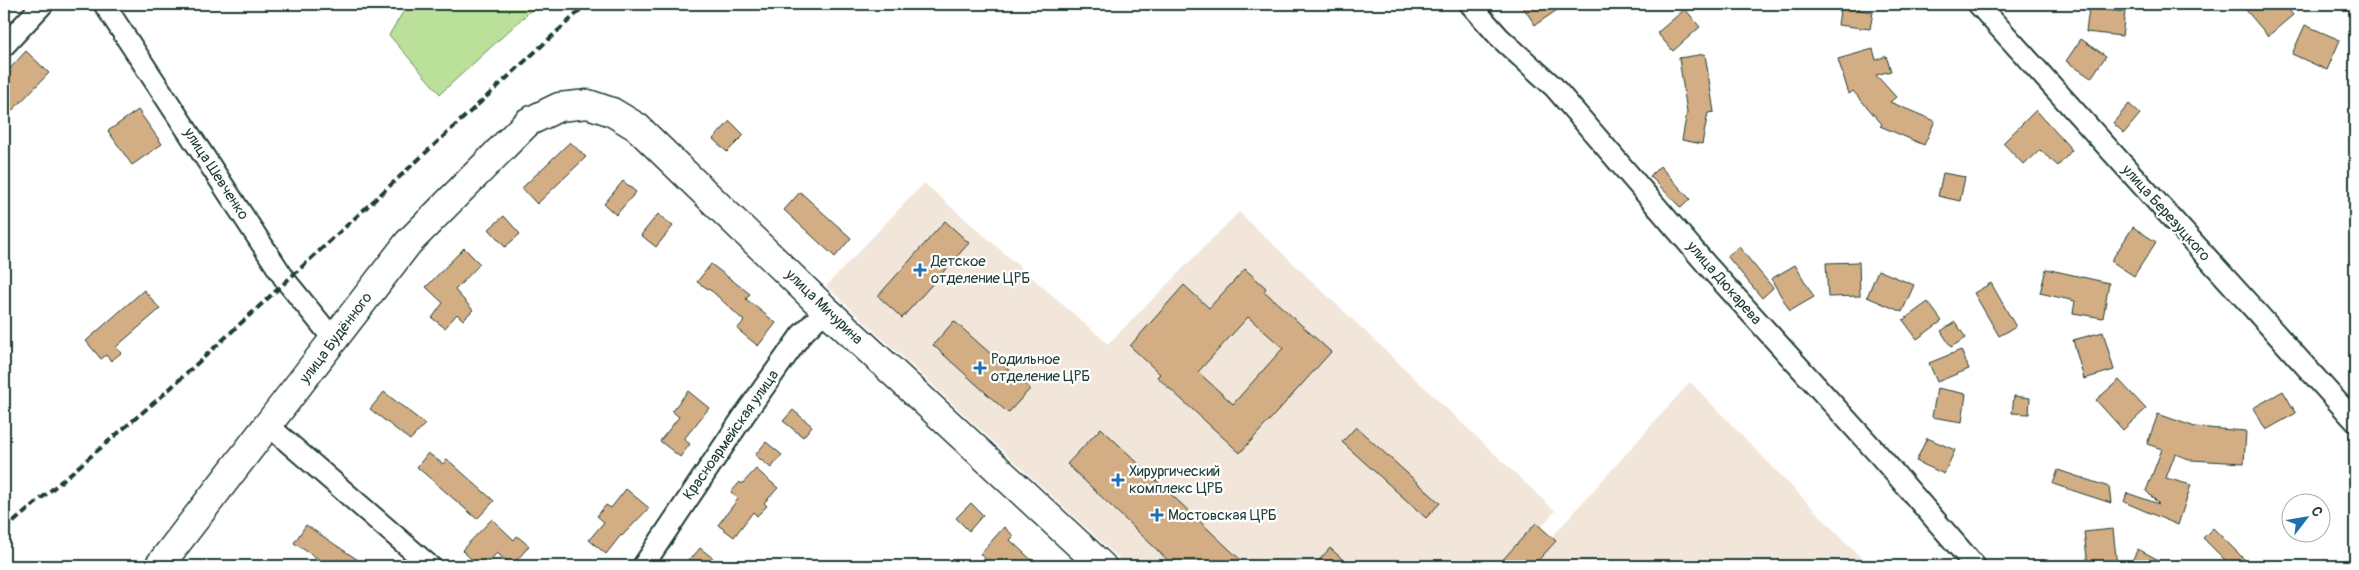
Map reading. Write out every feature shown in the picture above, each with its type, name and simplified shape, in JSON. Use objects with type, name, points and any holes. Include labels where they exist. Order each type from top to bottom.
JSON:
[{"type":"street","points":[[4,46],[43,4]]},
{"type":"street","name":"улица Шевченко","points":[[104,4],[286,282],[334,340]]},
{"type":"street","name":"улица Дюкарева","points":[[1470,4],[1500,38],[1554,87],[1712,271],[1879,454],[1975,566]]},
{"type":"street","name":"улица Березуцкого","points":[[1978,4],[2355,421]]},
{"type":"street","name":"улица Мичурина","points":[[528,122],[559,107],[588,104],[612,112],[637,126],[826,310],[1102,566]]},
{"type":"street","name":"улица Будённого","points":[[158,566],[269,426],[408,243],[528,122]]},
{"type":"street","name":"Красноармейская улица","points":[[643,566],[744,414],[802,335],[826,310]]},
{"type":"street","points":[[269,426],[430,566]]},
{"type":"shaded area","points":[[924,183],[1108,344],[1239,212],[1555,511],[1507,566],[1127,566],[826,286]]},
{"type":"shaded area","points":[[1690,382],[1869,566],[1526,566]]},
{"type":"green space","points":[[408,4],[538,4],[440,94],[389,35]]},
{"type":"building","points":[[1521,4],[1566,4],[1535,25]]},
{"type":"building","points":[[1841,4],[1860,4],[1859,10],[1873,12],[1870,29],[1838,25]]},
{"type":"building","points":[[2241,4],[2284,4],[2293,15],[2268,36]]},
{"type":"building","points":[[2089,8],[2125,12],[2122,36],[2086,32]]},
{"type":"building","points":[[1685,9],[1700,27],[1673,51],[1657,33]]},
{"type":"building","points":[[2305,25],[2340,40],[2327,70],[2292,54]]},
{"type":"building","points":[[2081,39],[2106,56],[2091,78],[2066,61]]},
{"type":"building","points":[[1873,49],[1876,60],[1886,56],[1891,71],[1876,75],[1896,97],[1890,102],[1935,121],[1924,145],[1880,126],[1882,124],[1853,91],[1849,94],[1838,59]]},
{"type":"building","points":[[26,51],[49,73],[4,119],[4,75]]},
{"type":"building","points":[[1705,54],[1714,112],[1708,113],[1702,144],[1682,140],[1687,112],[1679,58]]},
{"type":"building","points":[[2129,104],[2140,114],[2124,133],[2113,123]]},
{"type":"building","points":[[138,110],[162,144],[132,165],[108,131]]},
{"type":"building","points":[[2036,110],[2072,150],[2058,166],[2040,150],[2024,165],[2003,143]]},
{"type":"building","points":[[730,121],[744,135],[727,152],[713,139]]},
{"type":"building","points":[[570,142],[586,157],[537,204],[522,188]]},
{"type":"building","points":[[1660,166],[1690,199],[1681,208],[1650,176]]},
{"type":"building","points":[[1943,173],[1965,177],[1960,201],[1938,196]]},
{"type":"building","points":[[623,181],[636,192],[616,215],[604,204]]},
{"type":"building","points":[[800,192],[851,238],[835,257],[784,210]]},
{"type":"building","points":[[658,214],[673,226],[656,247],[641,235]]},
{"type":"building","points":[[504,216],[520,234],[505,247],[489,229]]},
{"type":"building","points":[[945,221],[969,243],[902,318],[878,296]]},
{"type":"building","points":[[2133,227],[2156,242],[2134,276],[2111,261]]},
{"type":"building","points":[[1739,247],[1773,288],[1762,298],[1727,256]]},
{"type":"building","points":[[464,248],[480,264],[455,290],[473,310],[463,320],[457,314],[445,328],[432,318],[443,303],[426,287]]},
{"type":"building","points":[[1859,262],[1860,296],[1828,297],[1826,263]]},
{"type":"building","points":[[711,264],[750,294],[746,299],[776,323],[758,346],[737,329],[744,321],[713,292],[697,282]]},
{"type":"building","points":[[1795,265],[1814,297],[1790,311],[1771,279]]},
{"type":"building","points":[[1245,269],[1266,288],[1264,291],[1331,352],[1240,453],[1157,377],[1160,374],[1130,346],[1184,285],[1209,308]],"holes":[[[1248,317],[1283,348],[1233,404],[1198,372]]]},
{"type":"building","points":[[2046,269],[2109,283],[2103,318],[2073,313],[2075,301],[2040,293]]},
{"type":"building","points":[[1878,270],[1914,285],[1902,312],[1867,297]]},
{"type":"building","points":[[1991,283],[2016,327],[1999,336],[1974,293]]},
{"type":"building","points":[[144,290],[160,309],[116,347],[121,353],[111,361],[106,355],[101,359],[86,341]]},
{"type":"building","points":[[1928,302],[1942,321],[1917,339],[1903,320]]},
{"type":"building","points":[[954,321],[1030,389],[1008,413],[933,345]]},
{"type":"building","points":[[1955,322],[1966,338],[1951,347],[1941,331]]},
{"type":"building","points":[[2103,332],[2114,370],[2084,379],[2073,340]]},
{"type":"building","points":[[1961,350],[1969,369],[1937,382],[1929,363]]},
{"type":"building","points":[[2119,380],[2146,409],[2123,430],[2096,400]]},
{"type":"building","points":[[1937,388],[1966,394],[1962,422],[1932,417]]},
{"type":"building","points":[[688,391],[709,408],[684,439],[690,444],[680,457],[660,441],[679,417],[672,411]]},
{"type":"building","points":[[2283,391],[2296,413],[2266,430],[2253,408]]},
{"type":"building","points":[[384,392],[425,424],[410,440],[370,409]]},
{"type":"building","points":[[2014,396],[2030,398],[2029,414],[2012,413]]},
{"type":"building","points":[[793,410],[812,426],[803,437],[783,421]]},
{"type":"building","points":[[2158,414],[2195,427],[2246,431],[2244,463],[2191,460],[2175,454],[2166,478],[2191,485],[2178,525],[2124,502],[2127,493],[2159,504],[2146,491],[2162,449],[2147,444]]},
{"type":"building","points":[[1356,427],[1440,503],[1426,518],[1342,442]]},
{"type":"building","name":"Мостовская ЦРБ","points":[[1101,428],[1247,566],[1174,566],[1067,464]]},
{"type":"building","points":[[1927,438],[1955,450],[1944,474],[1916,461]]},
{"type":"building","points":[[766,442],[782,455],[771,468],[755,455]]},
{"type":"building","points":[[428,453],[443,464],[447,459],[494,501],[477,519],[417,467]]},
{"type":"building","points":[[756,469],[778,488],[764,503],[767,506],[757,516],[753,512],[734,537],[718,525],[738,499],[731,492],[740,482],[742,484]]},
{"type":"building","points":[[2058,470],[2109,487],[2111,503],[2053,484]]},
{"type":"building","points":[[626,489],[649,508],[621,535],[606,554],[589,540],[604,522],[597,516],[606,505],[611,508]]},
{"type":"building","points":[[971,503],[983,515],[969,531],[956,518]]},
{"type":"building","points":[[492,519],[514,540],[517,536],[529,546],[512,566],[497,553],[484,566],[478,566],[462,550]]},
{"type":"building","points":[[1536,523],[1556,541],[1533,566],[1497,566]]},
{"type":"building","points":[[306,525],[367,566],[329,566],[294,543]]},
{"type":"building","points":[[1004,527],[1014,536],[1010,540],[1038,566],[994,566],[980,554]]},
{"type":"building","points":[[2213,528],[2251,566],[2231,566],[2203,538]]},
{"type":"building","points":[[2113,529],[2117,566],[2088,566],[2084,532]]},
{"type":"building","points":[[700,548],[723,566],[698,566],[690,560]]},
{"type":"building","points":[[1330,548],[1350,566],[1314,566]]},
{"type":"building","points":[[2138,549],[2170,566],[2129,566]]},
{"type":"railway","points":[[4,530],[163,395],[587,4]]},
{"type":"place","name":"Детское отделение ЦРБ","points":[[920,270]]},
{"type":"place","name":"Родильное отделение ЦРБ","points":[[980,368]]},
{"type":"place","name":"Хирургический комплекс ЦРБ","points":[[1118,480]]},
{"type":"place","name":"Мостовская ЦРБ","points":[[1157,515]]}]
